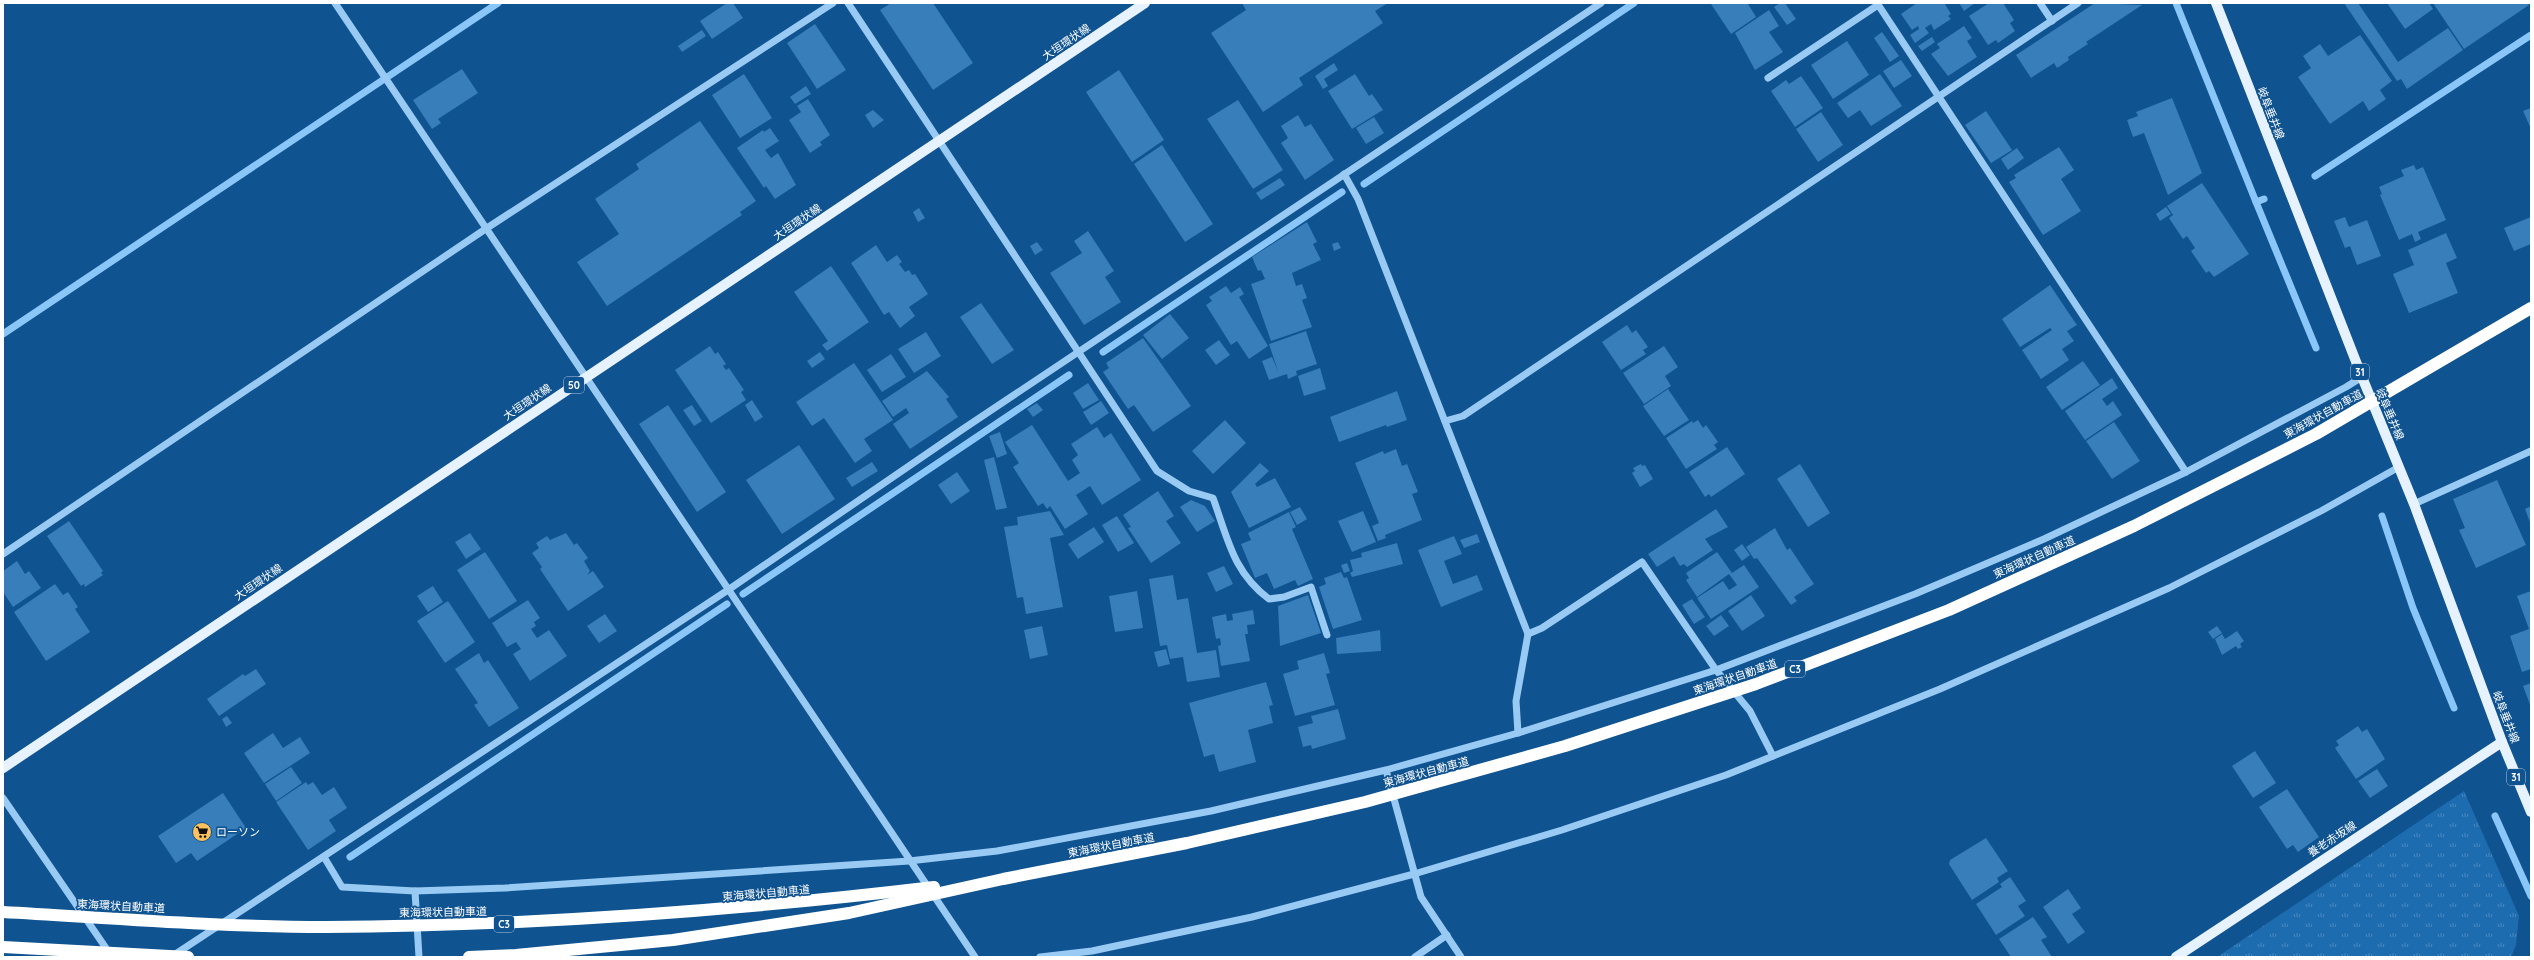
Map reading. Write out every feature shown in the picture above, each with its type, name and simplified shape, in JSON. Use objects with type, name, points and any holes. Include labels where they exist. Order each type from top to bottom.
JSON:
[{"type":"highway","name":"東海環状自動車道","points":[[469,957],[516,955],[673,940],[849,913],[1003,879],[1186,843],[1366,802],[1565,746],[1763,682],[1949,610],[2134,526],[2316,434],[2531,308]]},
{"type":"highway","name":"東海環状自動車道","points":[[3,912],[155,921],[324,927],[505,924],[664,915],[831,900],[1003,879]]},
{"type":"highway","points":[[3,947],[188,957]]},
{"type":"main road","name":"大垣環状線","points":[[3,768],[1145,3]]},
{"type":"main road","name":"岐阜垂井線","points":[[2216,3],[2362,377],[2414,504],[2502,742],[2531,812]]},
{"type":"main road","name":"養老赤坂線","points":[[2176,957],[2502,742]]},
{"type":"street","points":[[335,3],[487,228],[909,861],[975,957]]},
{"type":"street","points":[[3,554],[487,228],[833,3]]},
{"type":"street","points":[[848,3],[938,142],[1157,471],[1189,491],[1213,498],[1238,566],[1253,587],[1269,599],[1284,597],[1311,587],[1327,635]]},
{"type":"street","points":[[172,957],[728,590],[1079,352],[1601,3]]},
{"type":"street","points":[[2040,3],[2052,20]]},
{"type":"street","points":[[1445,421],[1463,416],[2078,3]]},
{"type":"street","points":[[1768,78],[1878,4],[2186,472]]},
{"type":"street","points":[[1344,174],[1358,199],[1528,634],[1516,701],[1518,733]]},
{"type":"street","points":[[324,857],[342,887],[415,891],[505,888],[909,861],[997,852],[1126,828],[1211,811],[1386,770],[1518,733],[1716,670],[1915,594],[2044,539],[2186,472],[2362,377]]},
{"type":"street","points":[[2414,504],[2531,451]]},
{"type":"street","points":[[1040,957],[1092,951],[1252,917],[1414,874],[1562,830],[1726,775],[1940,689],[2169,588],[2321,511],[2399,467]]},
{"type":"street","points":[[1528,634],[1542,628],[1642,562],[1716,670],[1750,710],[1772,756]]},
{"type":"street","points":[[1386,770],[1421,897],[1462,957]]},
{"type":"street","points":[[3,798],[112,957]]},
{"type":"street","points":[[415,891],[419,957]]},
{"type":"street","points":[[1415,957],[1447,935]]},
{"type":"green space","points":[[2464,791],[2519,916],[2516,945],[2511,957],[2217,957]]},
{"type":"building","points":[[727,3],[733,3],[743,18],[712,39],[700,21]]},
{"type":"building","points":[[891,3],[933,3],[973,63],[933,90],[880,10]]},
{"type":"building","points":[[1242,3],[1388,3],[1375,11],[1383,23],[1299,78],[1303,85],[1263,112],[1211,33],[1246,10]]},
{"type":"building","points":[[1749,3],[1748,4],[1756,17],[1731,34],[1711,4]]},
{"type":"building","points":[[1780,3],[1785,3],[1796,19],[1787,25],[1774,7]]},
{"type":"building","points":[[1917,3],[1947,3],[1945,4],[1951,14],[1948,16],[1951,19],[1934,30],[1931,24],[1925,28],[1929,33],[1915,43],[1910,35],[1919,29],[1918,26],[1912,30],[1901,14]]},
{"type":"building","points":[[1959,3],[1975,3],[1964,11]]},
{"type":"building","points":[[1989,3],[2003,3],[2014,20],[2010,23],[2015,31],[1998,43],[1996,40],[1988,45],[1969,16]]},
{"type":"building","points":[[2095,3],[2142,5],[2086,42],[2088,44],[2068,57],[2069,60],[2057,68],[2054,63],[2031,78],[2016,55]]},
{"type":"building","points":[[2344,3],[2358,3],[2398,62],[2448,28],[2463,50],[2407,89],[2401,79],[2397,81]]},
{"type":"building","points":[[2387,3],[2429,3],[2433,9],[2405,29]]},
{"type":"building","points":[[2433,3],[2528,3],[2529,5],[2464,49]]},
{"type":"building","points":[[1769,10],[1779,26],[1769,32],[1783,52],[1755,70],[1735,33]]},
{"type":"building","points":[[815,24],[846,70],[817,89],[787,43]]},
{"type":"building","points":[[1964,26],[1972,38],[1967,41],[1977,57],[1948,76],[1931,54],[1940,48],[1937,44]]},
{"type":"building","points":[[702,30],[706,36],[682,52],[678,46]]},
{"type":"building","points":[[1882,32],[1899,56],[1890,62],[1874,38]]},
{"type":"building","points":[[2360,35],[2392,81],[2380,90],[2386,99],[2369,111],[2363,101],[2330,124],[2298,77],[2311,68],[2303,56],[2320,44],[2328,56]]},
{"type":"building","points":[[1932,37],[1935,42],[1922,51],[1918,46]]},
{"type":"building","points":[[1847,41],[1869,75],[1833,99],[1811,65]]},
{"type":"building","points":[[1901,60],[1912,76],[1894,88],[1883,71]]},
{"type":"building","points":[[1334,63],[1338,70],[1324,79],[1328,86],[1323,89],[1315,76]]},
{"type":"building","points":[[462,69],[478,93],[438,119],[441,123],[432,129],[413,100]]},
{"type":"building","points":[[1119,70],[1164,140],[1132,162],[1086,92]]},
{"type":"building","points":[[744,74],[772,118],[740,138],[712,95]]},
{"type":"building","points":[[1355,74],[1369,96],[1372,94],[1383,110],[1352,129],[1328,91]]},
{"type":"building","points":[[1880,74],[1902,106],[1871,126],[1860,110],[1848,118],[1837,103]]},
{"type":"building","points":[[1801,76],[1823,108],[1795,127],[1771,91],[1786,80],[1789,84]]},
{"type":"building","points":[[806,86],[811,94],[795,104],[790,97]]},
{"type":"building","points":[[2172,98],[2202,173],[2168,195],[2144,133],[2133,137],[2127,120],[2138,116],[2136,112]]},
{"type":"building","points":[[808,99],[830,135],[820,142],[822,145],[810,153],[789,120],[801,112],[797,106]]},
{"type":"building","points":[[1238,100],[1283,170],[1253,189],[1207,119]]},
{"type":"building","points":[[2531,108],[2531,129],[2523,111]]},
{"type":"building","points":[[873,110],[884,120],[873,128],[865,115]]},
{"type":"building","points":[[1986,111],[2012,150],[1991,163],[1965,125]]},
{"type":"building","points":[[1821,112],[1843,145],[1818,162],[1796,129]]},
{"type":"building","points":[[1298,115],[1305,127],[1311,124],[1334,160],[1305,180],[1281,143],[1288,138],[1281,126]]},
{"type":"building","points":[[1374,117],[1384,133],[1366,144],[1356,128]]},
{"type":"building","points":[[700,121],[756,201],[740,212],[742,215],[607,306],[577,262],[619,234],[595,199],[639,169],[636,164]]},
{"type":"building","points":[[770,128],[779,141],[765,150],[771,158],[778,153],[796,185],[775,199],[766,186],[764,188],[737,148],[763,130],[764,132]]},
{"type":"building","points":[[1162,145],[1213,224],[1185,242],[1134,164]]},
{"type":"building","points":[[2059,147],[2074,170],[2061,179],[2081,211],[2043,235],[2009,182],[2016,178],[2014,175]]},
{"type":"building","points":[[2017,148],[2024,158],[2008,170],[2001,159]]},
{"type":"building","points":[[2414,165],[2416,170],[2423,167],[2446,220],[2418,232],[2421,239],[2415,242],[2412,234],[2399,240],[2380,195],[2382,194],[2379,187],[2404,176],[2401,170]]},
{"type":"building","points":[[1280,178],[1285,185],[1261,200],[1256,193]]},
{"type":"building","points":[[2202,183],[2249,254],[2214,277],[2209,271],[2206,273],[2191,251],[2195,248],[2187,236],[2183,239],[2169,218],[2173,215],[2167,206]]},
{"type":"building","points":[[2166,207],[2171,214],[2160,221],[2156,214]]},
{"type":"building","points":[[919,208],[925,218],[918,222],[913,212]]},
{"type":"building","points":[[2345,217],[2349,227],[2367,220],[2381,256],[2357,265],[2350,246],[2345,248],[2334,221]]},
{"type":"building","points":[[2531,217],[2531,244],[2514,251],[2504,228]]},
{"type":"building","points":[[1307,222],[1317,242],[1313,244],[1321,260],[1292,273],[1296,286],[1302,284],[1307,298],[1302,300],[1312,327],[1271,341],[1251,284],[1265,279],[1261,270],[1258,271],[1252,257]]},
{"type":"building","points":[[1088,231],[1114,271],[1105,277],[1121,302],[1084,325],[1050,273],[1082,253],[1074,241]]},
{"type":"building","points":[[2446,233],[2457,258],[2446,263],[2458,293],[2409,313],[2393,274],[2414,265],[2408,250]]},
{"type":"building","points":[[1037,242],[1043,250],[1035,255],[1030,246]]},
{"type":"building","points":[[1338,242],[1341,248],[1334,251],[1332,244]]},
{"type":"building","points":[[876,245],[887,262],[897,255],[902,262],[899,264],[905,272],[909,270],[912,275],[915,274],[928,294],[909,307],[915,316],[900,328],[889,312],[884,315],[851,263]]},
{"type":"building","points":[[831,266],[869,322],[827,351],[822,345],[828,341],[794,292]]},
{"type":"building","points":[[2050,285],[2077,325],[2067,331],[2074,341],[2062,349],[2069,360],[2041,379],[2022,350],[2052,330],[2050,328],[2020,347],[2002,319]]},
{"type":"building","points":[[1226,286],[1231,293],[1240,287],[1244,294],[1239,297],[1268,346],[1249,359],[1237,341],[1231,345],[1206,305],[1212,301],[1209,297]]},
{"type":"building","points":[[981,303],[1014,350],[992,364],[960,317]]},
{"type":"building","points":[[1170,314],[1189,338],[1162,359],[1143,335]]},
{"type":"building","points":[[1627,325],[1632,333],[1636,330],[1648,347],[1643,350],[1646,354],[1621,370],[1602,342]]},
{"type":"building","points":[[1306,331],[1317,364],[1296,371],[1297,375],[1288,379],[1287,374],[1269,380],[1262,361],[1272,357],[1278,371],[1269,344]]},
{"type":"building","points":[[926,332],[941,356],[914,373],[898,349]]},
{"type":"building","points":[[1143,338],[1191,406],[1153,432],[1134,405],[1128,409],[1103,372],[1109,368],[1106,363]]},
{"type":"building","points":[[1219,340],[1230,355],[1216,365],[1205,350]]},
{"type":"building","points":[[710,346],[715,354],[718,352],[726,364],[723,366],[726,370],[729,368],[744,390],[741,392],[746,400],[711,423],[675,370]]},
{"type":"building","points":[[1664,346],[1678,367],[1665,376],[1671,386],[1644,404],[1623,373]]},
{"type":"building","points":[[820,352],[825,359],[812,368],[807,361]]},
{"type":"building","points":[[891,354],[906,377],[882,392],[867,370]]},
{"type":"building","points":[[2083,361],[2100,385],[2062,410],[2046,387]]},
{"type":"building","points":[[854,363],[893,420],[864,439],[872,451],[855,463],[824,418],[812,426],[796,402]]},
{"type":"building","points":[[1320,368],[1326,389],[1304,396],[1298,376]]},
{"type":"building","points":[[927,371],[949,397],[946,399],[958,417],[910,449],[893,424],[909,413],[906,408],[893,417],[882,401]]},
{"type":"building","points":[[2112,378],[2118,388],[2102,399],[2107,406],[2113,401],[2122,415],[2085,440],[2065,411]]},
{"type":"building","points":[[1088,383],[1099,400],[1083,409],[1073,393]]},
{"type":"building","points":[[1668,389],[1689,420],[1664,436],[1643,406]]},
{"type":"building","points":[[1397,391],[1407,420],[1387,427],[1386,425],[1339,442],[1330,417]]},
{"type":"building","points":[[752,400],[763,417],[755,422],[745,405]]},
{"type":"building","points":[[1101,401],[1109,413],[1091,425],[1083,412]]},
{"type":"building","points":[[1037,403],[1043,410],[1033,417],[1027,409]]},
{"type":"building","points":[[668,405],[726,492],[697,512],[639,424]]},
{"type":"building","points":[[692,405],[702,421],[694,426],[683,410]]},
{"type":"building","points":[[1225,420],[1246,443],[1213,474],[1192,451]]},
{"type":"building","points":[[1698,420],[1703,428],[1706,425],[1718,442],[1714,445],[1717,449],[1686,469],[1666,438],[1692,421],[1693,423]]},
{"type":"building","points":[[2114,422],[2140,461],[2112,479],[2086,441]]},
{"type":"building","points":[[1032,425],[1068,481],[1080,473],[1072,460],[1078,455],[1071,444],[1097,427],[1104,438],[1111,433],[1141,480],[1102,505],[1090,486],[1076,495],[1088,514],[1065,529],[1050,506],[1047,509],[1043,503],[1038,506],[1013,467],[1019,463],[1005,442]]},
{"type":"building","points":[[1000,432],[1007,454],[997,458],[989,436]]},
{"type":"building","points":[[799,445],[835,499],[782,534],[746,480]]},
{"type":"building","points":[[1727,447],[1745,474],[1711,497],[1709,494],[1705,497],[1689,472]]},
{"type":"building","points":[[1396,449],[1402,466],[1407,464],[1418,492],[1412,494],[1422,520],[1385,535],[1386,538],[1378,541],[1372,526],[1379,523],[1355,463],[1383,451],[1384,454]]},
{"type":"building","points":[[994,457],[1007,508],[996,510],[984,460]]},
{"type":"building","points":[[872,462],[878,471],[852,487],[846,478]]},
{"type":"building","points":[[1260,463],[1269,471],[1255,484],[1257,487],[1275,478],[1291,507],[1249,528],[1231,492]]},
{"type":"building","points":[[1641,464],[1642,466],[1645,465],[1653,479],[1640,487],[1632,473],[1635,471],[1633,468]]},
{"type":"building","points":[[1800,464],[1830,513],[1808,527],[1777,479]]},
{"type":"building","points":[[957,472],[970,491],[951,504],[938,485]]},
{"type":"building","points":[[2497,480],[2526,545],[2476,568],[2459,530],[2465,528],[2453,499]]},
{"type":"building","points":[[1158,491],[1174,516],[1166,521],[1181,543],[1151,563],[1128,528],[1131,527],[1123,515]]},
{"type":"building","points":[[1191,500],[1205,506],[1215,521],[1197,532],[1180,507]]},
{"type":"building","points":[[2531,506],[2531,525],[2525,509]]},
{"type":"building","points":[[1300,507],[1307,519],[1297,525],[1290,512]]},
{"type":"building","points":[[1716,509],[1728,527],[1705,539],[1713,550],[1687,567],[1684,564],[1680,566],[1674,556],[1657,567],[1648,554]]},
{"type":"building","points":[[1050,511],[1064,535],[1050,538],[1063,607],[1026,614],[1023,597],[1017,598],[1004,527],[1018,525],[1017,517]]},
{"type":"building","points":[[1363,511],[1376,542],[1352,552],[1338,521]]},
{"type":"building","points":[[1289,512],[1296,527],[1292,529],[1313,579],[1298,586],[1295,580],[1274,589],[1267,573],[1255,578],[1241,544],[1251,540],[1248,533]]},
{"type":"building","points":[[1117,516],[1134,543],[1118,552],[1102,525]]},
{"type":"building","points":[[69,521],[103,571],[101,573],[103,575],[85,587],[84,584],[81,586],[47,536]]},
{"type":"building","points":[[1094,527],[1104,542],[1078,559],[1068,544]]},
{"type":"building","points":[[1775,528],[1787,550],[1790,548],[1814,584],[1794,597],[1797,601],[1791,605],[1757,558],[1754,559],[1746,547]]},
{"type":"building","points":[[470,533],[481,549],[466,559],[455,542]]},
{"type":"building","points":[[566,533],[574,545],[577,543],[588,558],[584,561],[590,571],[587,575],[593,571],[604,587],[568,611],[540,569],[542,567],[532,553],[539,548],[536,543],[547,536],[550,540]]},
{"type":"building","points":[[1477,534],[1480,542],[1464,548],[1460,540]]},
{"type":"building","points":[[1454,536],[1462,554],[1444,561],[1453,584],[1477,575],[1483,590],[1441,607],[1418,550]]},
{"type":"building","points":[[1397,543],[1403,564],[1352,577],[1350,573],[1353,571],[1350,560],[1362,557],[1361,553]]},
{"type":"building","points":[[1742,544],[1750,555],[1742,561],[1734,550]]},
{"type":"building","points":[[485,552],[517,601],[489,619],[457,570]]},
{"type":"building","points":[[1717,552],[1732,573],[1744,565],[1759,587],[1711,619],[1697,598],[1723,581],[1729,590],[1737,585],[1729,574],[1697,597],[1686,580],[1689,578],[1686,573]]},
{"type":"building","points":[[17,561],[25,574],[29,571],[41,588],[13,607],[3,592],[3,571]]},
{"type":"building","points":[[1347,563],[1350,571],[1344,573],[1341,565]]},
{"type":"building","points":[[1224,566],[1233,584],[1216,592],[1207,573]]},
{"type":"building","points":[[1341,572],[1344,578],[1347,577],[1362,620],[1333,629],[1319,587],[1326,584],[1324,578]]},
{"type":"building","points":[[1173,575],[1177,600],[1188,598],[1197,653],[1216,650],[1220,677],[1187,682],[1183,657],[1170,659],[1167,645],[1160,646],[1149,579]]},
{"type":"building","points":[[55,584],[63,595],[68,592],[78,607],[75,609],[90,632],[46,661],[14,612]]},
{"type":"building","points":[[433,586],[443,602],[428,612],[417,596]]},
{"type":"building","points":[[1137,591],[1143,628],[1115,632],[1109,596]]},
{"type":"building","points":[[2531,591],[2531,669],[2522,672],[2510,636],[2529,629],[2517,596]]},
{"type":"building","points":[[1308,595],[1321,633],[1280,646],[1278,606]]},
{"type":"building","points":[[1751,595],[1765,616],[1742,631],[1728,611]]},
{"type":"building","points":[[1692,599],[1705,617],[1694,624],[1682,605]]},
{"type":"building","points":[[528,600],[540,618],[534,622],[536,626],[531,629],[537,638],[549,630],[567,656],[530,681],[513,654],[521,649],[516,642],[507,647],[492,623]]},
{"type":"building","points":[[448,601],[475,642],[445,663],[417,621]]},
{"type":"building","points":[[1253,610],[1255,624],[1247,625],[1248,634],[1245,634],[1250,661],[1221,666],[1218,646],[1221,645],[1220,638],[1216,639],[1212,617],[1226,614],[1227,621],[1233,620],[1232,614]]},
{"type":"building","points":[[605,614],[617,631],[599,643],[587,626]]},
{"type":"building","points":[[1721,615],[1729,626],[1714,636],[1706,626]]},
{"type":"building","points":[[1042,626],[1048,655],[1030,659],[1024,630]]},
{"type":"building","points":[[2217,626],[2222,633],[2213,639],[2208,632]]},
{"type":"building","points":[[1380,630],[1381,651],[1337,654],[1336,638]]},
{"type":"building","points":[[2237,631],[2244,641],[2240,644],[2242,647],[2238,649],[2236,646],[2222,655],[2215,639],[2222,634],[2225,639]]},
{"type":"building","points":[[1166,649],[1170,664],[1158,667],[1154,652]]},
{"type":"building","points":[[479,653],[484,663],[488,660],[519,708],[489,727],[474,705],[478,703],[455,669]]},
{"type":"building","points":[[1324,653],[1330,673],[1326,674],[1335,705],[1295,716],[1283,674],[1299,669],[1297,661]]},
{"type":"building","points":[[256,669],[266,684],[219,716],[207,699],[243,674],[245,676]]},
{"type":"building","points":[[1266,682],[1273,705],[1269,706],[1273,723],[1248,730],[1256,762],[1219,772],[1214,754],[1204,757],[1189,703]]},
{"type":"building","points":[[2531,683],[2531,707],[2523,686]]},
{"type":"building","points":[[1338,709],[1346,739],[1312,749],[1311,745],[1303,747],[1298,727],[1313,723],[1311,716]]},
{"type":"building","points":[[227,716],[232,723],[226,727],[222,719]]},
{"type":"building","points":[[2358,726],[2362,732],[2367,729],[2385,759],[2356,779],[2335,748],[2339,745],[2336,741]]},
{"type":"building","points":[[273,733],[283,748],[300,737],[310,753],[264,783],[244,753]]},
{"type":"building","points":[[2255,751],[2276,783],[2253,798],[2232,766]]},
{"type":"building","points":[[291,767],[302,783],[276,801],[265,784]]},
{"type":"building","points":[[2377,769],[2388,786],[2370,798],[2358,781]]},
{"type":"building","points":[[306,782],[308,785],[313,782],[322,795],[334,787],[347,808],[329,820],[336,831],[308,850],[276,802]]},
{"type":"building","points":[[2287,789],[2319,837],[2298,852],[2293,845],[2287,849],[2259,807]]},
{"type":"building","name":"ローソン","points":[[223,793],[246,828],[197,861],[191,853],[176,863],[158,836]]},
{"type":"building","points":[[1986,838],[2008,871],[1997,878],[1999,882],[1972,900],[1949,864],[1950,860]]},
{"type":"building","points":[[2010,877],[2026,901],[2018,906],[2025,916],[1996,935],[1976,904],[2002,887],[2000,884]]},
{"type":"building","points":[[2068,889],[2081,908],[2072,914],[2085,932],[2068,944],[2043,907]]},
{"type":"building","points":[[2033,917],[2047,937],[2041,940],[2052,957],[2011,957],[1999,939]]},
{"type":"waterway","points":[[3,334],[498,3]]},
{"type":"waterway","points":[[1364,184],[1634,3]]},
{"type":"waterway","points":[[2176,3],[2256,202]]},
{"type":"waterway","points":[[2315,176],[2531,35]]},
{"type":"waterway","points":[[1103,352],[1342,192]]},
{"type":"waterway","points":[[2264,199],[2256,202],[2316,348]]},
{"type":"waterway","points":[[743,594],[1069,375]]},
{"type":"waterway","points":[[2382,516],[2413,608],[2454,708]]},
{"type":"waterway","points":[[350,857],[727,604]]},
{"type":"waterway","points":[[2495,816],[2531,896]]},
{"type":"place","name":"ローソン","points":[[202,832]]}]
